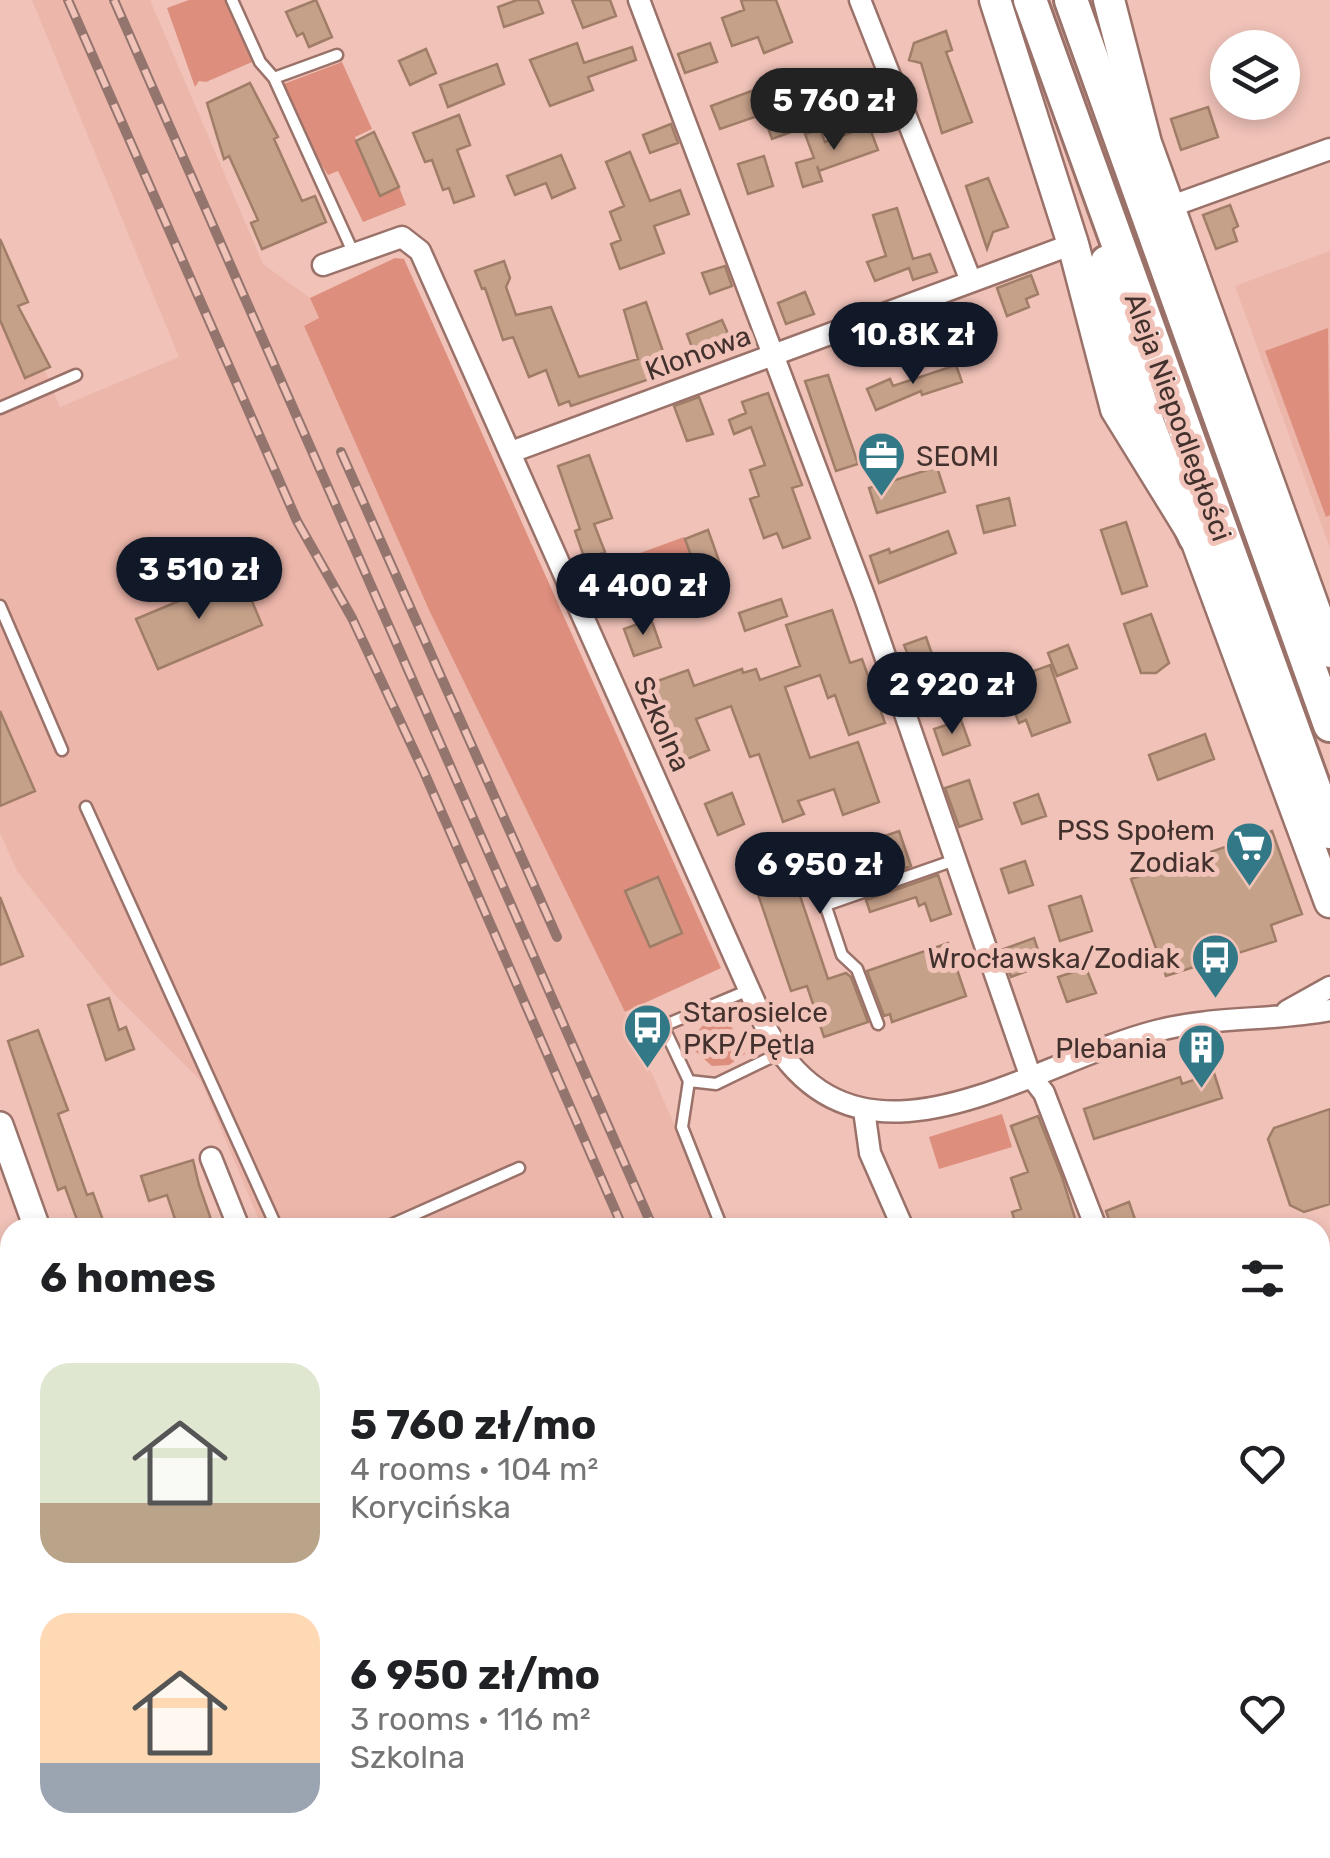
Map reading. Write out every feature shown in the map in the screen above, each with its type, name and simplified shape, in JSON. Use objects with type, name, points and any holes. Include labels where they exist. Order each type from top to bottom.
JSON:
[{"type":"main road","points":[[996,0],[1074,244],[1116,409],[1195,537]]},
{"type":"main road","name":"Aleja Niepodległości","points":[[1030,0],[1330,832]]},
{"type":"main road","name":"Aleja Niepodległości","points":[[1070,0],[1330,725]]},
{"type":"main road","points":[[1089,0],[1128,158]]},
{"type":"main road","points":[[1109,0],[1126,77],[1169,207],[1330,652]]},
{"type":"main road","points":[[1086,164],[1125,361],[1142,416],[1195,537],[1330,902]]},
{"type":"street","points":[[640,0],[776,354],[1030,1075],[1044,1092],[1092,1218]]},
{"type":"street","points":[[860,0],[971,281]]},
{"type":"street","points":[[1169,207],[1330,149]]},
{"type":"street","name":"Szkolna","points":[[323,265],[390,239],[413,242],[750,990],[780,1054],[801,1078],[831,1098],[864,1110],[917,1114],[1160,1030],[1330,1010]]},
{"type":"street","name":"Klonowa","points":[[510,452],[1074,244]]},
{"type":"street","points":[[1281,1015],[1330,987]]},
{"type":"street","points":[[864,1110],[870,1153],[899,1218]]},
{"type":"street","points":[[0,1125],[34,1218]]},
{"type":"street","points":[[210,1158],[235,1218]]},
{"type":"lane","points":[[232,0],[260,62],[274,78],[353,252]]},
{"type":"lane","points":[[274,78],[337,55]]},
{"type":"lane","points":[[0,408],[76,375]]},
{"type":"lane","points":[[0,606],[62,750]]},
{"type":"lane","points":[[86,807],[272,1218]]},
{"type":"lane","points":[[826,905],[955,860]]},
{"type":"lane","points":[[819,886],[842,955],[858,969],[878,1024]]},
{"type":"lane","points":[[718,1218],[682,1127],[689,1081],[663,1026],[750,990]]},
{"type":"lane","points":[[689,1081],[716,1084],[780,1054]]},
{"type":"lane","points":[[406,1218],[519,1168]]},
{"type":"shaded area","points":[[32,0],[150,0],[263,264],[310,298],[319,318],[304,327],[429,610],[625,1012],[715,1218],[258,1218],[201,1081],[114,994],[17,871],[0,833],[0,263],[60,407],[179,357]]},
{"type":"shaded area","points":[[189,0],[227,0],[252,62],[206,82],[199,81],[195,87],[167,8]]},
{"type":"shaded area","points":[[342,62],[372,129],[355,137],[361,152],[380,145],[385,157],[366,166],[379,195],[399,187],[406,205],[363,222],[338,171],[328,175],[304,137],[281,85]]},
{"type":"shaded area","points":[[1330,251],[1330,548],[1235,286]]},
{"type":"shaded area","points":[[395,258],[404,259],[721,968],[625,1012],[429,610],[304,326],[319,318],[310,298]]},
{"type":"shaded area","points":[[1328,328],[1330,515],[1326,517],[1265,351]]},
{"type":"shaded area","points":[[684,537],[701,574],[635,598],[633,594],[641,590],[631,566],[605,577],[617,603],[596,611],[580,575]]},
{"type":"shaded area","points":[[725,1014],[745,1054],[729,1065],[712,1066],[695,1051],[696,1033],[707,1021]]},
{"type":"shaded area","points":[[1002,1114],[1012,1147],[939,1169],[929,1137]]},
{"type":"building","points":[[316,0],[332,37],[309,47],[303,33],[297,36],[286,12]]},
{"type":"building","points":[[517,0],[538,0],[543,13],[504,27],[498,7]]},
{"type":"building","points":[[572,0],[610,0],[616,16],[583,28]]},
{"type":"building","points":[[741,0],[776,0],[792,42],[764,53],[758,37],[732,46],[722,18],[744,10]]},
{"type":"building","points":[[946,31],[952,50],[946,52],[972,122],[942,133],[921,63],[909,60],[914,43]]},
{"type":"building","points":[[577,43],[584,63],[632,47],[636,60],[588,77],[593,90],[550,106],[530,60]]},
{"type":"building","points":[[710,43],[717,62],[685,73],[678,54]]},
{"type":"building","points":[[426,49],[436,73],[410,85],[399,61]]},
{"type":"building","points":[[497,64],[504,84],[448,107],[440,85]]},
{"type":"building","points":[[776,82],[794,131],[772,139],[763,114],[720,129],[711,106]]},
{"type":"building","points":[[250,83],[278,137],[274,139],[302,201],[315,196],[326,222],[262,249],[251,223],[258,220],[229,156],[224,159],[207,103]]},
{"type":"building","points":[[1208,107],[1218,137],[1181,150],[1171,119]]},
{"type":"building","points":[[459,115],[470,145],[457,150],[474,196],[454,203],[449,188],[443,190],[432,160],[425,162],[413,133]]},
{"type":"building","points":[[671,124],[678,143],[650,153],[643,135]]},
{"type":"building","points":[[869,126],[878,150],[819,171],[817,166],[822,181],[803,187],[796,163],[814,158],[805,134],[820,129],[825,142]]},
{"type":"building","points":[[374,132],[399,187],[380,196],[356,141]]},
{"type":"building","points":[[630,152],[650,201],[680,190],[689,214],[654,226],[664,253],[620,269],[611,244],[621,240],[610,212],[624,206],[606,162]]},
{"type":"building","points":[[561,155],[575,188],[552,198],[546,183],[515,195],[507,176]]},
{"type":"building","points":[[764,156],[773,186],[748,194],[738,164]]},
{"type":"building","points":[[988,178],[1008,227],[993,232],[987,249],[966,186]]},
{"type":"building","points":[[1230,205],[1238,226],[1233,229],[1237,241],[1216,249],[1203,215]]},
{"type":"building","points":[[897,208],[913,259],[930,254],[937,272],[913,280],[909,268],[875,281],[867,262],[886,256],[873,215]]},
{"type":"building","points":[[0,239],[28,302],[18,306],[50,367],[25,378],[0,320]]},
{"type":"building","points":[[504,261],[510,278],[506,287],[516,315],[551,307],[579,377],[638,359],[624,310],[646,302],[670,372],[571,406],[569,401],[559,405],[546,370],[529,377],[513,337],[503,340],[475,271]]},
{"type":"building","points":[[725,266],[732,286],[710,294],[702,273]]},
{"type":"building","points":[[1031,275],[1038,294],[1026,299],[1029,307],[1007,316],[997,288]]},
{"type":"building","points":[[805,292],[814,314],[786,324],[778,303]]},
{"type":"building","points":[[973,315],[985,343],[964,353],[952,324]]},
{"type":"building","points":[[722,320],[734,347],[697,361],[687,334]]},
{"type":"building","points":[[956,365],[962,382],[922,395],[921,391],[876,410],[867,389],[890,379],[893,386]]},
{"type":"building","points":[[828,375],[858,464],[836,471],[805,381]]},
{"type":"building","points":[[768,393],[802,485],[792,488],[810,538],[783,548],[777,533],[764,538],[750,499],[759,496],[750,470],[765,465],[751,427],[734,434],[729,420],[746,413],[742,402]]},
{"type":"building","points":[[699,397],[713,434],[687,441],[674,406]]},
{"type":"building","points":[[589,455],[612,518],[594,524],[605,552],[585,560],[575,531],[580,529],[558,466]]},
{"type":"building","points":[[937,467],[945,492],[877,513],[869,488]]},
{"type":"building","points":[[1009,498],[1015,525],[984,533],[977,506]]},
{"type":"building","points":[[1126,522],[1147,586],[1122,594],[1101,530]]},
{"type":"building","points":[[708,530],[723,572],[699,578],[685,539]]},
{"type":"building","points":[[948,531],[956,553],[879,583],[870,556],[889,549],[890,553]]},
{"type":"building","points":[[631,566],[643,594],[615,602],[605,577]]},
{"type":"building","points":[[241,575],[262,625],[158,669],[136,619]]},
{"type":"building","points":[[781,599],[787,616],[745,631],[739,613]]},
{"type":"building","points":[[832,610],[850,663],[862,659],[885,723],[849,735],[835,695],[828,698],[820,675],[785,687],[810,758],[858,742],[879,802],[843,815],[834,789],[798,801],[804,814],[783,822],[759,754],[750,757],[731,706],[696,719],[709,750],[685,760],[649,684],[688,670],[694,686],[742,669],[743,673],[756,669],[760,680],[800,666],[786,625]]},
{"type":"building","points":[[1151,614],[1169,663],[1156,673],[1141,673],[1124,624]]},
{"type":"building","points":[[651,619],[661,647],[634,656],[624,629]]},
{"type":"building","points":[[926,637],[935,663],[914,670],[904,645]]},
{"type":"building","points":[[1068,645],[1077,668],[1057,676],[1048,653]]},
{"type":"building","points":[[1050,665],[1070,722],[1032,736],[1026,720],[1019,723],[1011,703],[989,711],[981,690]]},
{"type":"building","points":[[0,711],[35,791],[0,806]]},
{"type":"building","points":[[961,720],[970,745],[943,755],[934,729]]},
{"type":"building","points":[[1205,734],[1214,759],[1158,780],[1149,755]]},
{"type":"building","points":[[969,780],[982,819],[959,827],[945,788]]},
{"type":"building","points":[[732,793],[744,824],[718,835],[705,804]]},
{"type":"building","points":[[1038,794],[1046,816],[1022,824],[1014,803]]},
{"type":"building","points":[[899,831],[911,866],[845,889],[839,873],[797,887],[828,979],[846,973],[851,977],[868,1022],[824,1037],[807,986],[791,991],[748,865],[826,838],[832,854]]},
{"type":"building","points":[[1272,831],[1302,914],[1271,925],[1276,941],[1166,976],[1131,879]]},
{"type":"building","points":[[1025,861],[1033,885],[1009,893],[1001,869]]},
{"type":"building","points":[[938,875],[951,914],[931,921],[925,903],[919,906],[916,897],[870,912],[866,900]]},
{"type":"building","points":[[658,877],[682,933],[650,947],[625,891]]},
{"type":"building","points":[[1081,896],[1092,931],[1060,941],[1049,906]]},
{"type":"building","points":[[0,897],[23,956],[0,965]]},
{"type":"building","points":[[1034,938],[1043,965],[1011,977],[1001,950]]},
{"type":"building","points":[[948,943],[966,996],[892,1022],[890,1014],[884,1016],[867,971]]},
{"type":"building","points":[[1086,968],[1096,993],[1067,1002],[1058,977]]},
{"type":"building","points":[[109,998],[119,1030],[126,1027],[134,1049],[106,1060],[88,1005]]},
{"type":"building","points":[[38,1030],[68,1110],[58,1114],[87,1195],[93,1193],[102,1218],[76,1218],[65,1187],[58,1190],[8,1041]]},
{"type":"building","points":[[1214,1073],[1222,1098],[1094,1139],[1084,1109],[1180,1077],[1182,1084]]},
{"type":"building","points":[[1330,1109],[1330,1204],[1304,1212],[1290,1205],[1268,1139],[1274,1128]]},
{"type":"building","points":[[1038,1116],[1075,1218],[1014,1218],[1012,1212],[1021,1209],[1011,1178],[1028,1172],[1011,1126]]},
{"type":"building","points":[[193,1160],[211,1218],[175,1218],[167,1195],[149,1201],[141,1176]]},
{"type":"building","points":[[1129,1202],[1135,1218],[1108,1218],[1106,1211]]},
{"type":"railway","points":[[68,0],[297,521],[352,618],[424,772],[619,1218]]},
{"type":"railway","points":[[114,0],[649,1218]]},
{"type":"railway","points":[[341,452],[557,937]]},
{"type":"place","name":"SEOMI","points":[[881,498]]},
{"type":"place","name":"PSS Społem Zodiak","points":[[1250,888]]},
{"type":"place","name":"Wrocławska/Zodiak","points":[[1215,1000]]},
{"type":"place","name":"Starosielce PKP/Pętla","points":[[648,1070]]},
{"type":"place","name":"Plebania","points":[[1202,1090]]}]
